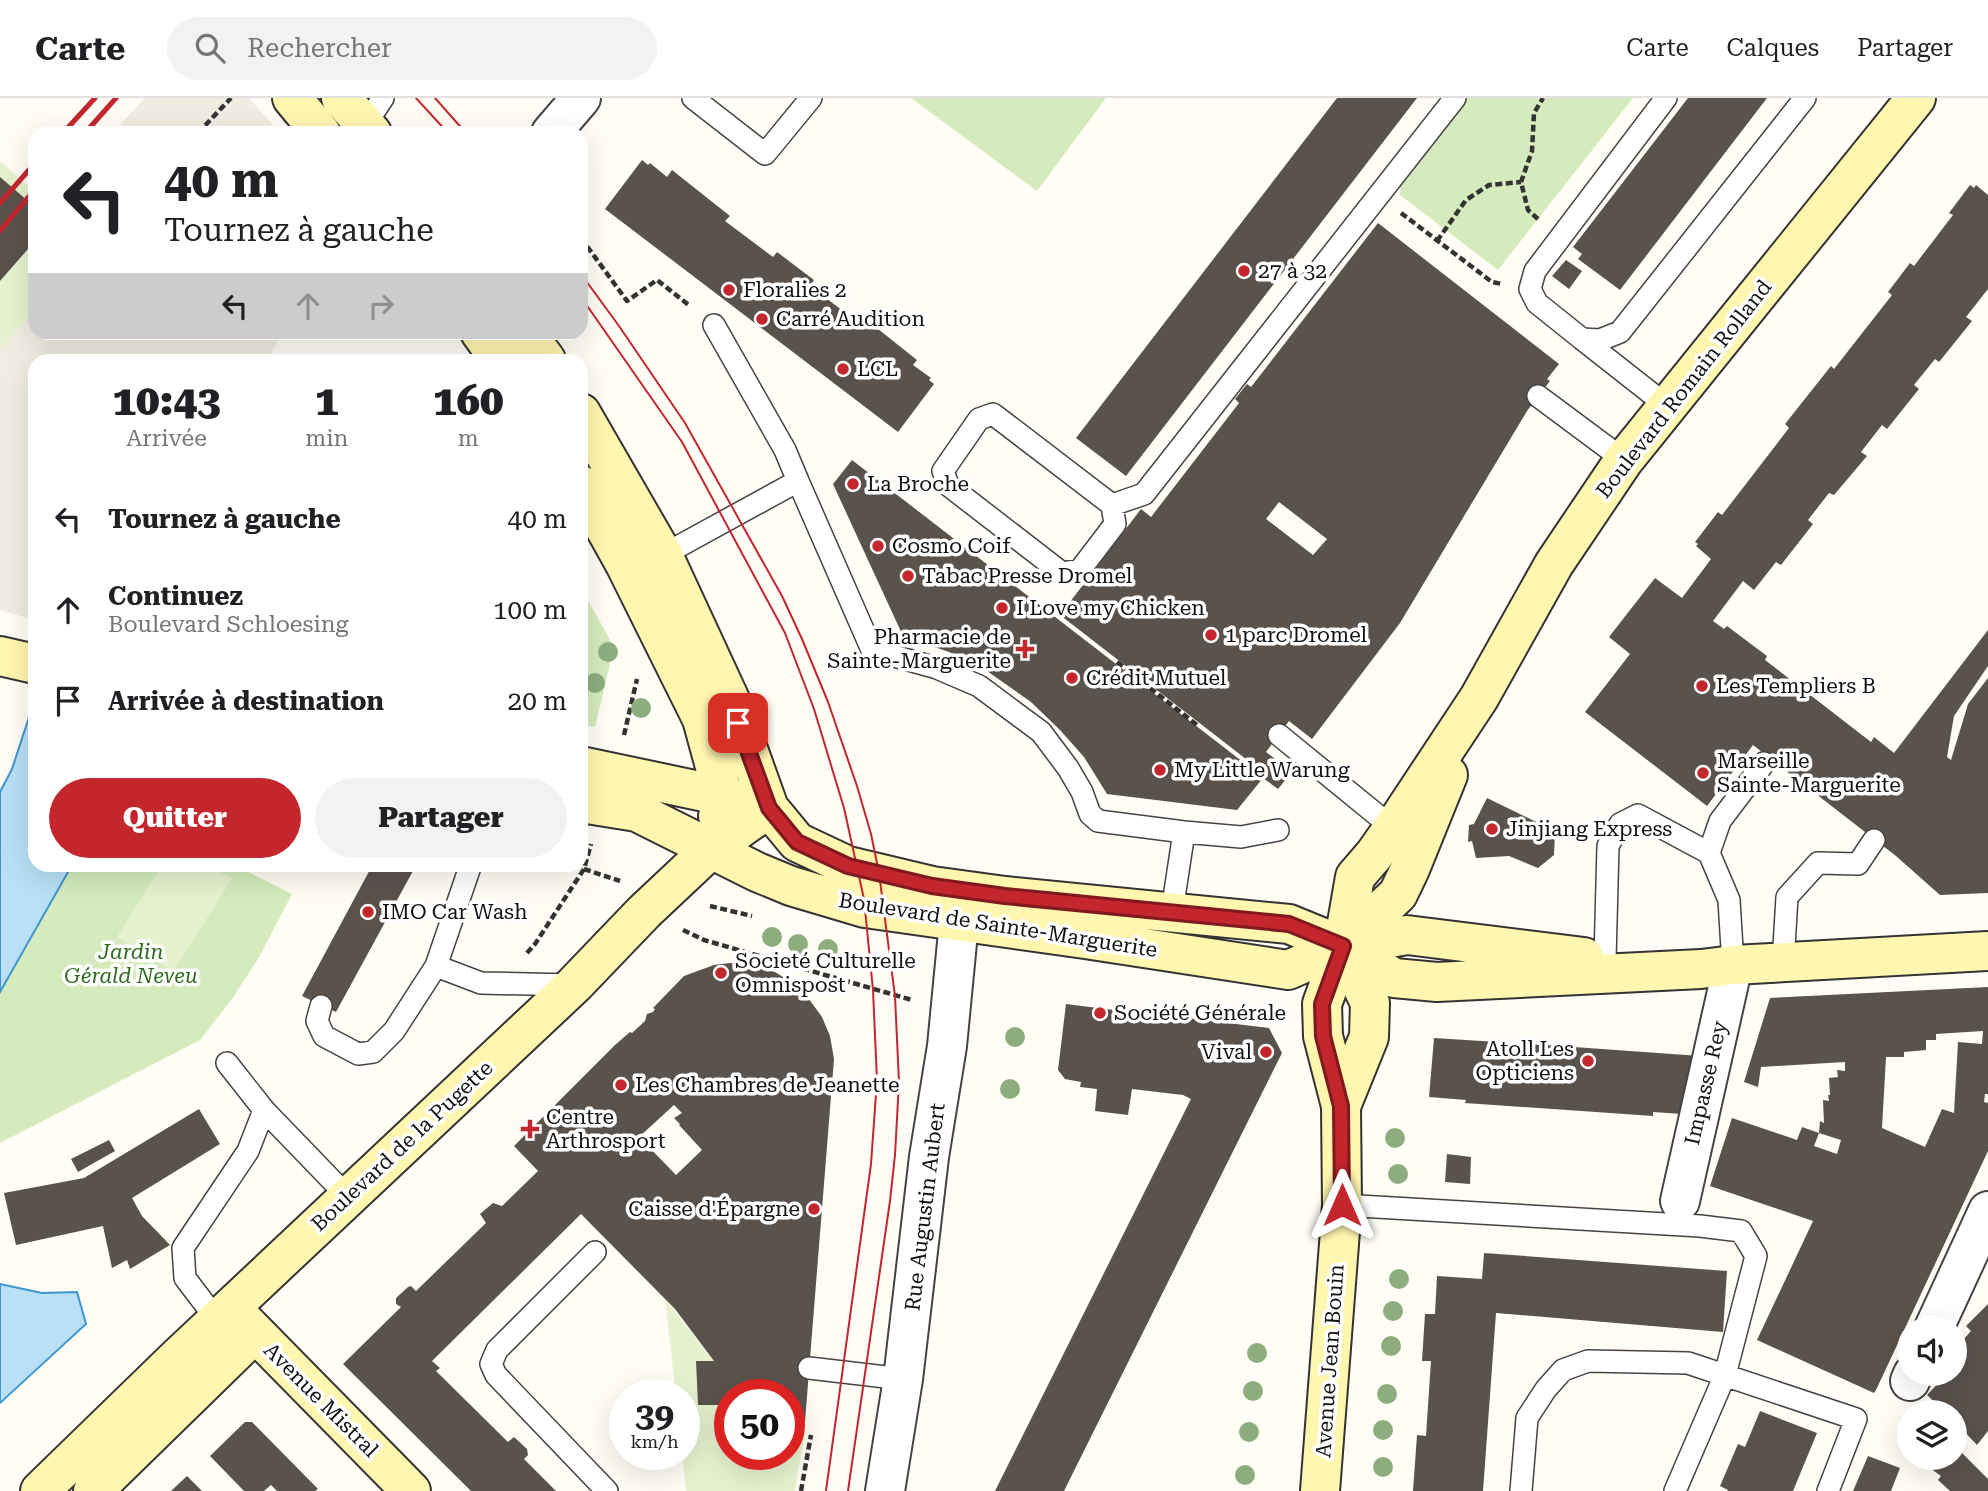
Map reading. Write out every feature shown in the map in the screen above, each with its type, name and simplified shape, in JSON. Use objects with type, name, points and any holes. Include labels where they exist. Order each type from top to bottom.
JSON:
[{"type":"main road","points":[[292,98],[315,126]]},
{"type":"main road","name":"Boulevard Romain Rolland","points":[[1343,946],[1355,877],[1393,828],[1479,698],[1554,564],[1624,460],[1916,98]]},
{"type":"main road","name":"Boulevard de Sainte-Marguerite","points":[[588,425],[663,555],[731,702],[769,808],[797,842],[848,866],[932,886],[1005,896],[1289,924],[1343,946],[1394,978],[1437,982],[1988,951]]},
{"type":"main road","points":[[588,498],[625,564],[702,719],[723,796],[711,849]]},
{"type":"main road","points":[[0,656],[28,662]]},
{"type":"main road","name":"Boulevard Romain Rolland","points":[[1343,946],[1398,894],[1479,698]]},
{"type":"main road","points":[[596,787],[723,796],[769,808]]},
{"type":"main road","name":"Boulevard de Sainte-Marguerite","points":[[596,787],[637,812],[757,872],[857,907],[1288,970],[1343,946],[1406,935],[1605,959],[1717,967]]},
{"type":"main road","name":"Boulevard de la Pugette","points":[[93,1491],[234,1320],[348,1197],[574,985],[644,912],[711,849],[769,808]]},
{"type":"main road","name":"Avenue Jean Bouin","points":[[1320,1491],[1342,1205],[1341,1106],[1323,1036],[1322,1004],[1343,946]]},
{"type":"main road","name":"Boulevard de la Pugette","points":[[40,1491],[234,1320]]},
{"type":"main road","name":"Avenue Mistral","points":[[234,1320],[411,1491]]},
{"type":"street","points":[[557,126],[581,98]]},
{"type":"street","name":"Rue Augustin Aubert","points":[[885,1491],[903,1380],[929,1157],[947,1046],[959,922]]},
{"type":"street","name":"Impasse Rey","points":[[1679,1201],[1717,967]]},
{"type":"street","points":[[1940,1316],[1988,1211]]},
{"type":"lane","points":[[693,98],[765,154],[811,98]]},
{"type":"lane","points":[[1112,505],[1144,494],[1455,98]]},
{"type":"lane","points":[[1582,339],[1600,340],[1620,332],[1805,98]]},
{"type":"lane","points":[[1664,99],[1535,271],[1530,289],[1537,303],[1666,405]]},
{"type":"lane","points":[[713,325],[785,450],[872,650],[937,668],[979,686],[1041,732],[1068,768],[1082,792],[1090,814],[1098,821],[1241,837],[1278,830]]},
{"type":"lane","points":[[1538,396],[1624,460]]},
{"type":"lane","points":[[993,414],[1112,505],[1115,524],[1080,570],[1062,573],[948,485],[943,471],[979,419],[993,414]]},
{"type":"lane","points":[[663,555],[798,481]]},
{"type":"lane","points":[[1279,735],[1393,828]]},
{"type":"lane","points":[[1709,853],[1720,821],[1764,763]]},
{"type":"lane","points":[[1605,959],[1608,846],[1620,824],[1638,815],[1709,853],[1729,900],[1717,967]]},
{"type":"lane","points":[[1172,911],[1184,832]]},
{"type":"lane","points":[[1783,963],[1787,897],[1818,863],[1858,864],[1874,840]]},
{"type":"lane","points":[[321,1006],[317,1021],[324,1036],[358,1054],[373,1052],[394,1031],[436,966],[468,872]]},
{"type":"lane","points":[[436,966],[481,983],[574,985]]},
{"type":"lane","points":[[227,1063],[264,1110],[348,1197]]},
{"type":"lane","points":[[234,1320],[186,1278],[183,1248],[248,1152],[264,1110]]},
{"type":"lane","points":[[1342,1205],[1700,1226],[1741,1231],[1756,1256],[1725,1375],[1675,1491]]},
{"type":"lane","points":[[595,1252],[497,1350],[491,1364],[496,1376],[607,1491]]},
{"type":"lane","points":[[1521,1491],[1527,1419],[1546,1389],[1563,1370],[1588,1361],[1688,1363],[1856,1419],[1828,1491]]},
{"type":"lane","points":[[809,1368],[903,1380]]},
{"type":"path","points":[[205,126],[231,98]]},
{"type":"path","points":[[1544,98],[1534,113],[1532,151],[1521,182],[1528,210],[1560,238]]},
{"type":"path","points":[[1437,240],[1466,200],[1489,185],[1521,182]]},
{"type":"path","points":[[1378,196],[1492,282],[1530,289]]},
{"type":"path","points":[[588,248],[627,301],[657,280],[713,325]]},
{"type":"path","points":[[1117,662],[1197,725]]},
{"type":"path","points":[[588,842],[596,787],[639,669]]},
{"type":"path","points":[[499,984],[535,944],[582,872]]},
{"type":"path","points":[[644,912],[704,940],[951,1010]]},
{"type":"path","points":[[801,1491],[811,1435]]},
{"type":"green space","points":[[911,98],[1106,98],[1037,191]]},
{"type":"green space","points":[[1467,98],[1633,98],[1498,270],[1400,195],[1401,184]]},
{"type":"green space","points":[[0,161],[28,186],[28,318],[0,350]]},
{"type":"green space","points":[[588,601],[614,647],[595,727],[588,726]]},
{"type":"green space","name":"Jardin Gérald Neveu","points":[[68,872],[249,872],[292,894],[258,959],[232,999],[200,1040],[0,1143],[0,992]]},
{"type":"green space","points":[[158,872],[220,872],[232,879],[173,971],[117,937]]},
{"type":"green space","points":[[665,1299],[714,1361],[791,1379],[714,1379],[714,1470],[799,1470],[795,1491],[686,1491],[684,1470],[700,1470],[700,1379],[674,1379]]},
{"type":"green space","points":[[805,1382],[808,1383],[805,1425]]},
{"type":"shaded area","points":[[145,98],[249,98],[274,126],[119,126]]},
{"type":"shaded area","points":[[28,318],[28,340],[278,340],[270,354],[28,354],[28,618],[0,610],[0,350]]},
{"type":"water","points":[[28,720],[28,872],[68,872],[0,992],[0,792],[12,769]]},
{"type":"water","points":[[0,1284],[42,1293],[77,1292],[86,1324],[0,1403]]},
{"type":"building","name":"27 à 32","points":[[1337,98],[1417,98],[1126,476],[1076,438]]},
{"type":"building","points":[[1688,98],[1767,98],[1620,290],[1578,259],[1582,254],[1573,247]]},
{"type":"building","points":[[642,160],[667,177],[672,170],[730,216],[725,221],[773,257],[777,252],[814,280],[810,286],[859,323],[863,317],[917,360],[913,365],[931,378],[929,380],[934,384],[898,432],[605,209]]},
{"type":"building","points":[[0,177],[28,201],[28,249],[0,281]]},
{"type":"building","points":[[1970,185],[1974,188],[1976,185],[1988,195],[1988,289],[1966,317],[1972,321],[1939,362],[1935,359],[1914,385],[1919,389],[1887,429],[1882,425],[1861,452],[1867,456],[1834,495],[1829,493],[1808,520],[1813,524],[1781,565],[1776,562],[1754,590],[1743,581],[1713,621],[1724,629],[1727,626],[1767,656],[1765,660],[1871,742],[1874,737],[1894,753],[1988,630],[1988,666],[1954,716],[1947,757],[1951,760],[1968,704],[1988,678],[1988,893],[1940,895],[1896,856],[1753,745],[1707,806],[1585,712],[1630,654],[1609,637],[1655,578],[1682,598],[1711,559],[1695,542],[1718,512],[1722,515],[1789,428],[1785,424],[1831,366],[1834,369],[1892,295],[1888,292],[1910,263],[1914,266],[1953,215],[1949,213]]},
{"type":"building","points":[[1378,223],[1559,364],[1547,379],[1550,381],[1527,411],[1400,623],[1312,739],[1289,721],[1266,752],[1292,772],[1278,789],[1263,778],[1237,810],[1107,794],[1084,757],[1031,702],[987,671],[949,652],[903,636],[833,484],[852,460],[1252,769],[1255,766],[1060,615],[1141,509],[1151,517],[1239,403],[1235,399],[1247,384],[1251,387]],"holes":[[[1279,502],[1327,539],[1313,555],[1266,519]]]},
{"type":"building","points":[[1566,260],[1582,271],[1569,289],[1552,276]]},
{"type":"building","points":[[1487,798],[1555,831],[1554,855],[1538,868],[1509,856],[1476,858],[1472,841],[1468,842],[1469,825],[1474,824]]},
{"type":"building","name":"IMO Car Wash","points":[[369,872],[412,872],[336,1012],[302,996]]},
{"type":"building","points":[[730,963],[757,966],[775,972],[806,995],[822,1017],[830,1036],[834,1059],[805,1421],[805,1379],[714,1379],[714,1405],[700,1405],[700,1379],[697,1379],[696,1361],[714,1361],[675,1309],[581,1214],[432,1361],[440,1368],[436,1371],[508,1442],[514,1437],[527,1449],[528,1455],[524,1459],[556,1491],[471,1491],[343,1364],[401,1307],[396,1304],[396,1298],[408,1287],[411,1286],[416,1291],[486,1223],[480,1214],[493,1203],[502,1206],[538,1171],[514,1146],[615,1045],[645,1021],[647,1014],[653,1012],[653,1008],[684,976],[714,965]],"holes":[[[674,1105],[682,1113],[674,1118],[702,1150],[676,1175],[639,1137]]]},
{"type":"building","points":[[1988,987],[1988,1094],[1985,1094],[1984,1102],[1988,1103],[1988,1151],[1911,1316],[1897,1316],[1897,1345],[1874,1393],[1757,1340],[1813,1221],[1710,1186],[1732,1118],[1797,1140],[1802,1127],[1819,1133],[1820,1121],[1824,1123],[1823,1100],[1829,1101],[1829,1078],[1838,1077],[1837,1070],[1845,1071],[1845,1062],[1761,1067],[1758,1087],[1744,1082],[1770,998]],"holes":[[[1983,1031],[1982,1044],[1958,1042],[1954,1113],[1942,1109],[1925,1147],[1882,1128],[1886,1057],[1904,1057],[1904,1052],[1926,1050],[1926,1040],[1936,1040],[1936,1034]],[[1819,1133],[1841,1140],[1837,1154],[1814,1146]]]},
{"type":"building","points":[[1066,1004],[1122,1011],[1122,1008],[1170,1013],[1170,1016],[1269,1028],[1282,1053],[1064,1491],[995,1491],[1191,1099],[1183,1095],[1132,1089],[1128,1115],[1095,1111],[1097,1089],[1080,1087],[1081,1082],[1065,1079],[1058,1070]]},
{"type":"building","points":[[1434,1038],[1700,1056],[1682,1114],[1653,1112],[1653,1116],[1465,1103],[1466,1100],[1429,1097]]},
{"type":"building","points":[[199,1109],[220,1144],[132,1198],[142,1216],[170,1245],[130,1269],[127,1260],[112,1268],[103,1226],[16,1245],[4,1193],[84,1178]]},
{"type":"building","points":[[109,1140],[115,1151],[78,1172],[71,1159]]},
{"type":"building","points":[[1447,1154],[1471,1157],[1470,1184],[1445,1182]]},
{"type":"building","points":[[1484,1253],[1727,1271],[1723,1332],[1496,1313],[1483,1491],[1413,1491],[1417,1435],[1426,1436],[1431,1361],[1422,1361],[1425,1314],[1435,1314],[1437,1276],[1482,1279]]},
{"type":"building","points":[[1988,1304],[1988,1431],[1977,1445],[1967,1435],[1967,1400],[1932,1400],[1927,1395],[1936,1386],[1967,1386],[1967,1336],[1971,1331],[1967,1325]]},
{"type":"building","points":[[1760,1411],[1817,1433],[1793,1491],[1727,1491],[1720,1486],[1738,1444],[1745,1447]]},
{"type":"building","points":[[245,1422],[252,1422],[318,1489],[277,1491],[271,1485],[264,1491],[244,1491],[210,1456]]},
{"type":"building","points":[[1868,1456],[1899,1470],[1891,1491],[1853,1491]]},
{"type":"building","points":[[1967,1458],[1988,1479],[1988,1491],[1950,1491],[1938,1480],[1941,1476],[1933,1470],[1967,1470]]},
{"type":"building","points":[[187,1476],[202,1491],[171,1491]]},
{"type":"tram line","points":[[416,98],[442,126]]},
{"type":"tram line","points":[[435,98],[460,126]]},
{"type":"tram line","points":[[588,284],[685,423],[782,596],[828,702],[871,834],[879,873],[895,996],[899,1082],[890,1201],[848,1491]]},
{"type":"tram line","points":[[588,307],[682,442],[785,633],[814,709],[844,808],[864,899],[873,990],[877,1080],[871,1164],[826,1491]]},
{"type":"railway","points":[[69,126],[95,98]]},
{"type":"railway","points":[[91,126],[116,98]]},
{"type":"railway","points":[[0,203],[28,171]]},
{"type":"railway","points":[[0,231],[28,197]]},
{"type":"place","name":"27 à 32","points":[[1244,271]]},
{"type":"place","name":"Floralies 2","points":[[729,290]]},
{"type":"place","name":"Carré Audition","points":[[762,319]]},
{"type":"place","name":"LCL","points":[[843,369]]},
{"type":"place","name":"La Broche","points":[[853,484]]},
{"type":"place","name":"Cosmo Coif","points":[[878,546]]},
{"type":"place","name":"Tabac Presse Dromel","points":[[908,576]]},
{"type":"place","name":"I Love my Chicken","points":[[1002,608]]},
{"type":"place","name":"1 parc Dromel","points":[[1211,635]]},
{"type":"place","name":"Pharmacie de Sainte-Marguerite","points":[[1025,649]]},
{"type":"place","name":"Crédit Mutuel","points":[[1072,678]]},
{"type":"place","name":"Les Templiers B","points":[[1702,686]]},
{"type":"place","name":"My Little Warung","points":[[1160,770]]},
{"type":"place","name":"Marseille Sainte-Marguerite","points":[[1703,773]]},
{"type":"place","name":"Jinjiang Express","points":[[1492,829]]},
{"type":"place","name":"IMO Car Wash","points":[[368,912]]},
{"type":"place","name":"Societé Culturelle Omnispost","points":[[721,973]]},
{"type":"place","name":"Société Générale","points":[[1100,1013]]},
{"type":"place","name":"Vival","points":[[1266,1052]]},
{"type":"place","name":"Atoll Les Opticiens","points":[[1588,1061]]},
{"type":"place","name":"Les Chambres de Jeanette","points":[[621,1085]]},
{"type":"place","name":"Centre Arthrosport","points":[[530,1129]]},
{"type":"place","name":"Caisse d'Épargne","points":[[814,1209]]},
{"type":"route","points":[[738,723],[769,808],[797,842],[848,866],[932,886],[1005,896],[1289,924],[1343,946],[1322,1004],[1323,1036],[1341,1106],[1342,1205]]}]
